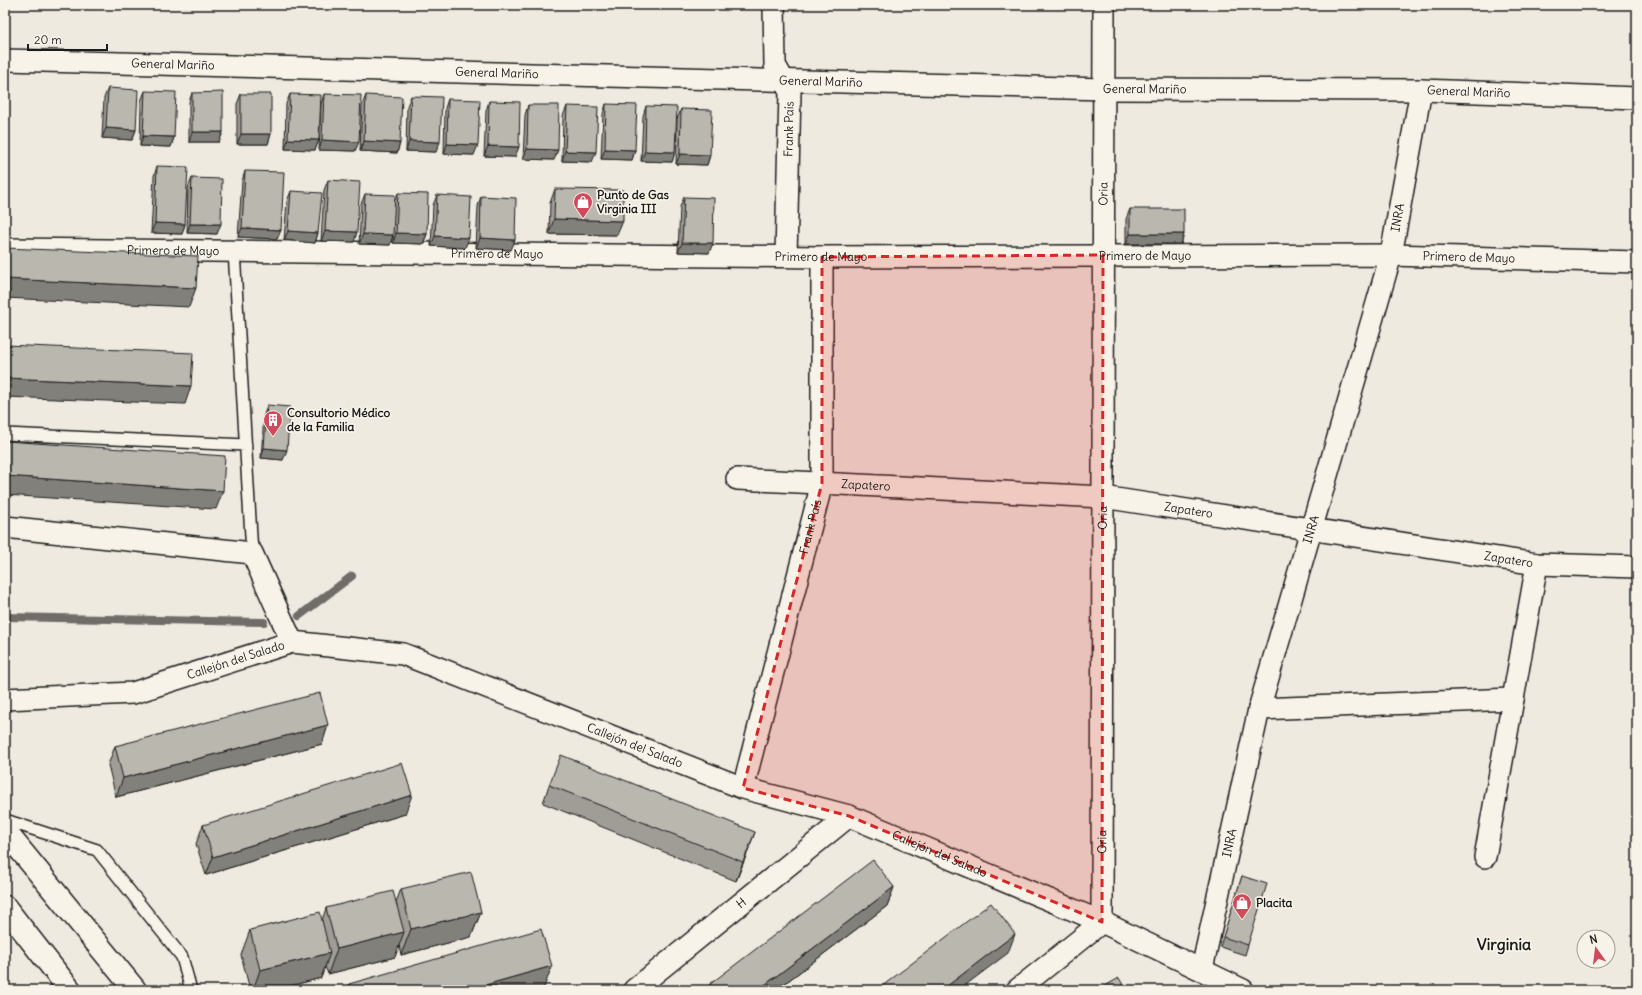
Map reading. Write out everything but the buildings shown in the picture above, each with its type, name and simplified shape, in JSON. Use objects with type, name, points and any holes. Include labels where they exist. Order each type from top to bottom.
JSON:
[{"type":"highway","points":[[5,831],[135,990]]},
{"type":"highway","points":[[5,907],[70,990]]},
{"type":"street","name":"Frank País","points":[[774,5],[776,66],[790,92],[786,256]]},
{"type":"street","name":"Oria","points":[[1102,922],[1104,5]]},
{"type":"street","name":"General Mariño","points":[[5,60],[1104,88],[1421,90],[1637,98]]},
{"type":"street","name":"INRA","points":[[1202,969],[1259,709],[1391,255],[1421,90]]},
{"type":"street","name":"Primero de Mayo","points":[[5,249],[822,257],[1391,255],[1637,262]]},
{"type":"street","name":"Frank País","points":[[744,788],[822,483],[822,257]]},
{"type":"street","name":"Zapatero","points":[[737,479],[1103,497],[1312,528],[1536,564],[1637,567]]},
{"type":"street","points":[[5,527],[252,553],[292,642]]},
{"type":"street","points":[[1485,857],[1536,564]]},
{"type":"street","name":"Callejón del Salado","points":[[5,699],[133,693],[292,642],[403,654],[744,788],[849,816],[1102,922],[1243,990]]},
{"type":"street","points":[[1259,709],[1513,699]]},
{"type":"street","name":"H","points":[[634,990],[849,816]]},
{"type":"street","points":[[1023,988],[1102,922]]},
{"type":"lane","points":[[234,251],[252,553]]},
{"type":"lane","points":[[5,434],[246,445]]},
{"type":"lane","points":[[5,820],[97,850],[182,957],[191,990]]},
{"type":"highlighted area","points":[[1103,255],[1102,922],[849,816],[743,788],[822,483],[822,257]]},
{"type":"waterway","points":[[299,616],[352,576]]},
{"type":"waterway","points":[[5,617],[264,622]]},
{"type":"place","name":"Punto de Gas Virginia III","points":[[583,219]]},
{"type":"place","name":"Consultorio Médico de la Familia","points":[[273,437]]},
{"type":"place","name":"Placita","points":[[1242,920]]},
{"type":"district","name":"Virginia","points":[[1504,944]]}]
